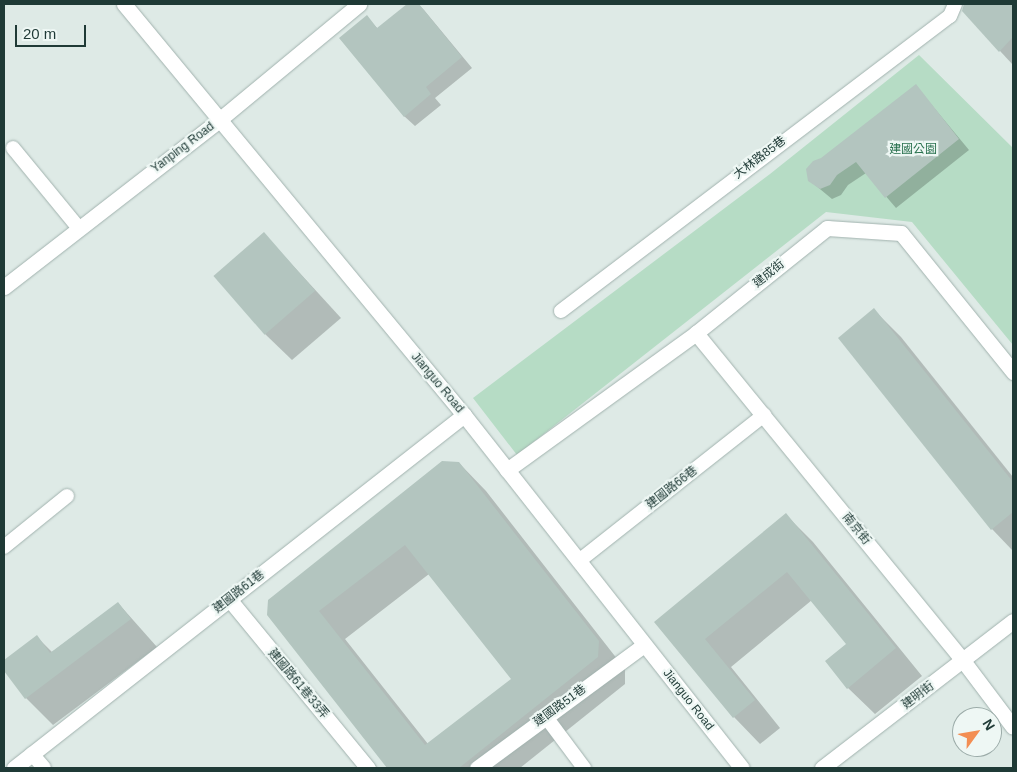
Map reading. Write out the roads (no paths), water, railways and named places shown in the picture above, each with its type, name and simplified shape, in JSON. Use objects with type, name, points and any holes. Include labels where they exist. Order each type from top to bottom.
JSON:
[{"type":"street","name":"Jianguo Road","points":[[124,4],[464,416],[742,768]]},
{"type":"street","name":"Yanping Road","points":[[4,288],[78,227],[219,120],[359,4]]},
{"type":"street","name":"建成街","points":[[507,470],[696,333],[827,228],[901,233],[1013,372]]},
{"type":"street","name":"南京街","points":[[696,333],[964,662],[1013,727]]},
{"type":"street","name":"建國路61巷","points":[[14,768],[464,416]]},
{"type":"street","name":"建國路61巷33弄","points":[[229,599],[368,768]]},
{"type":"street","name":"建明街","points":[[822,768],[964,662],[1013,621]]},
{"type":"street","name":"建國路51巷","points":[[477,768],[644,645]]},
{"type":"lane","name":"大林路85巷","points":[[561,310],[950,16],[956,4]]},
{"type":"lane","points":[[13,148],[78,227]]},
{"type":"lane","name":"建國路66巷","points":[[579,561],[764,415]]},
{"type":"lane","points":[[4,548],[67,496]]},
{"type":"lane","points":[[546,717],[584,768]]},
{"type":"lane","points":[[32,754],[44,768]]},
{"type":"park label","name":"建國公園","points":[[913,150]]}]
